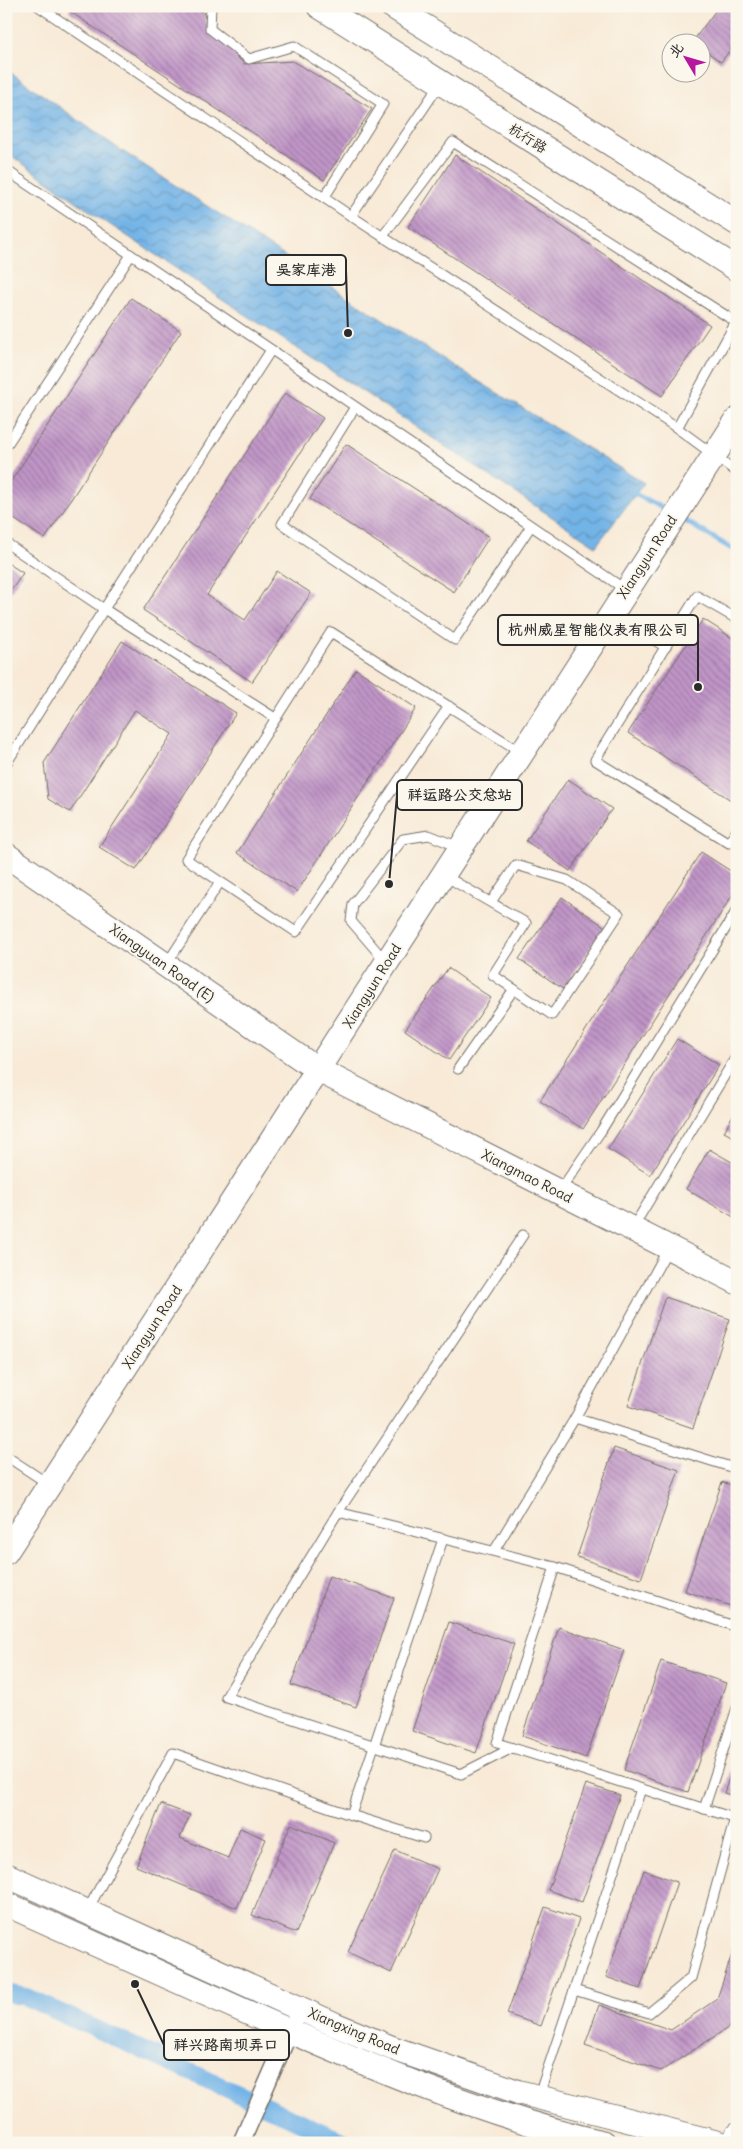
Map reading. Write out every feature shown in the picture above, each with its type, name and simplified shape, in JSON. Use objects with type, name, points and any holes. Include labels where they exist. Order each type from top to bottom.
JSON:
[{"type":"street","name":"杭行路","points":[[319,6],[737,269]]},
{"type":"street","points":[[392,6],[737,223]]},
{"type":"street","name":"Xiangyun Road","points":[[6,1552],[737,420]]},
{"type":"street","name":"Xiangyuan Road (E)","points":[[6,855],[318,1070]]},
{"type":"street","name":"Xiangmao Road","points":[[318,1070],[737,1282]]},
{"type":"street","name":"Xiangxing Road","points":[[6,1875],[392,2048],[538,2098],[718,2143]]},
{"type":"street","name":"Xiangxing Road","points":[[6,1904],[334,2050],[462,2100],[574,2136],[604,2143]]},
{"type":"street","points":[[242,2140],[300,2008]]},
{"type":"street","points":[[734,2143],[737,2135]]},
{"type":"lane","points":[[38,6],[53,10],[324,198],[677,428],[737,472]]},
{"type":"lane","points":[[211,6],[210,28],[249,59],[294,46],[383,104],[324,198]]},
{"type":"lane","points":[[351,216],[441,83]]},
{"type":"lane","points":[[383,236],[453,142],[736,322],[677,428]]},
{"type":"lane","points":[[6,170],[626,590]]},
{"type":"lane","points":[[6,446],[131,255]]},
{"type":"lane","points":[[6,764],[271,350]]},
{"type":"lane","points":[[355,407],[282,524],[455,640],[531,526]]},
{"type":"lane","points":[[6,543],[104,609],[275,718]]},
{"type":"lane","points":[[737,619],[698,596],[596,760],[729,843],[737,830]]},
{"type":"lane","points":[[610,614],[666,647]]},
{"type":"lane","points":[[449,706],[296,932],[186,858],[331,632],[449,706],[522,752]]},
{"type":"lane","points":[[386,963],[351,921],[353,904],[403,839],[429,835],[460,847]]},
{"type":"lane","points":[[443,874],[526,923],[493,975],[552,1015],[619,914],[567,880],[516,865],[491,902]]},
{"type":"lane","points":[[166,966],[220,882]]},
{"type":"lane","points":[[559,1192],[601,1131],[737,910]]},
{"type":"lane","points":[[458,1069],[514,989]]},
{"type":"lane","points":[[632,1230],[737,1055]]},
{"type":"lane","points":[[512,1748],[461,1774],[226,1697],[338,1512],[523,1235]]},
{"type":"lane","points":[[494,1552],[575,1418],[669,1248]]},
{"type":"lane","points":[[575,1418],[737,1469]]},
{"type":"lane","points":[[6,1456],[50,1485]]},
{"type":"lane","points":[[338,1512],[555,1567],[737,1627]]},
{"type":"lane","points":[[351,1815],[443,1538]]},
{"type":"lane","points":[[555,1567],[497,1744],[736,1819],[691,1978],[649,2013],[574,1990]]},
{"type":"lane","points":[[704,1809],[737,1708]]},
{"type":"lane","points":[[87,1911],[173,1753],[351,1815],[424,1838]]},
{"type":"lane","points":[[538,2098],[641,1789]]},
{"type":"water","points":[[6,69],[119,149],[460,370],[644,483],[596,546],[100,218],[6,152]]},
{"type":"building","points":[[72,6],[200,6],[210,29],[244,64],[293,61],[372,109],[324,180],[69,11]]},
{"type":"building","points":[[719,6],[737,6],[737,41],[721,62],[710,54],[710,32],[700,32]]},
{"type":"building","points":[[455,155],[710,325],[662,396],[408,227]]},
{"type":"building","points":[[131,298],[181,331],[45,539],[6,514],[6,489]]},
{"type":"building","points":[[285,393],[323,418],[207,595],[245,620],[277,571],[311,593],[252,682],[143,610]]},
{"type":"building","points":[[346,444],[489,537],[454,592],[310,499]]},
{"type":"building","points":[[6,562],[23,573],[6,598]]},
{"type":"building","points":[[703,619],[737,641],[737,804],[628,733]]},
{"type":"building","points":[[122,641],[236,713],[136,870],[99,847],[172,734],[135,710],[70,812],[48,799],[44,763]]},
{"type":"building","points":[[356,669],[416,708],[297,892],[237,853]]},
{"type":"building","points":[[568,779],[612,809],[570,871],[526,841]]},
{"type":"building","points":[[701,852],[737,875],[737,888],[583,1129],[540,1101]]},
{"type":"building","points":[[562,897],[605,927],[563,989],[519,959]]},
{"type":"building","points":[[448,968],[491,998],[449,1060],[405,1030]]},
{"type":"building","points":[[677,1039],[719,1065],[650,1175],[608,1149]]},
{"type":"building","points":[[737,1107],[737,1139],[724,1132]]},
{"type":"building","points":[[709,1149],[737,1165],[737,1219],[686,1189]]},
{"type":"building","points":[[665,1297],[730,1319],[693,1428],[628,1406]]},
{"type":"building","points":[[614,1448],[679,1470],[641,1579],[577,1557]]},
{"type":"building","points":[[722,1482],[737,1487],[737,1608],[685,1591]]},
{"type":"building","points":[[329,1576],[394,1598],[356,1707],[291,1685]]},
{"type":"building","points":[[449,1622],[514,1644],[476,1753],[412,1731]]},
{"type":"building","points":[[559,1627],[624,1650],[586,1758],[522,1736]]},
{"type":"building","points":[[661,1661],[726,1683],[688,1792],[624,1770]]},
{"type":"building","points":[[737,1757],[737,1797],[724,1793]]},
{"type":"building","points":[[586,1784],[620,1795],[582,1902],[548,1890]]},
{"type":"building","points":[[161,1804],[190,1815],[180,1838],[228,1858],[240,1828],[266,1839],[237,1908],[136,1866]]},
{"type":"building","points":[[291,1824],[334,1843],[296,1933],[252,1915]]},
{"type":"building","points":[[395,1850],[438,1869],[391,1973],[348,1952]]},
{"type":"building","points":[[644,1870],[677,1882],[640,1989],[606,1977]]},
{"type":"building","points":[[545,1907],[579,1919],[541,2026],[507,2014]]},
{"type":"building","points":[[737,1939],[737,2022],[661,2071],[585,2045],[599,2005],[671,2030],[717,1999]]},
{"type":"waterway","points":[[631,492],[670,512]]},
{"type":"waterway","points":[[682,519],[737,552]]},
{"type":"waterway","points":[[6,1993],[26,1997],[346,2143]]},
{"type":"place","name":"吴家库港","points":[[348,333]]},
{"type":"place","name":"杭州威星智能仪表有限公司","points":[[698,687]]},
{"type":"place","name":"祥运路公交总站","points":[[389,884]]},
{"type":"place","name":"祥兴路南坝弄口","points":[[135,1984]]}]
